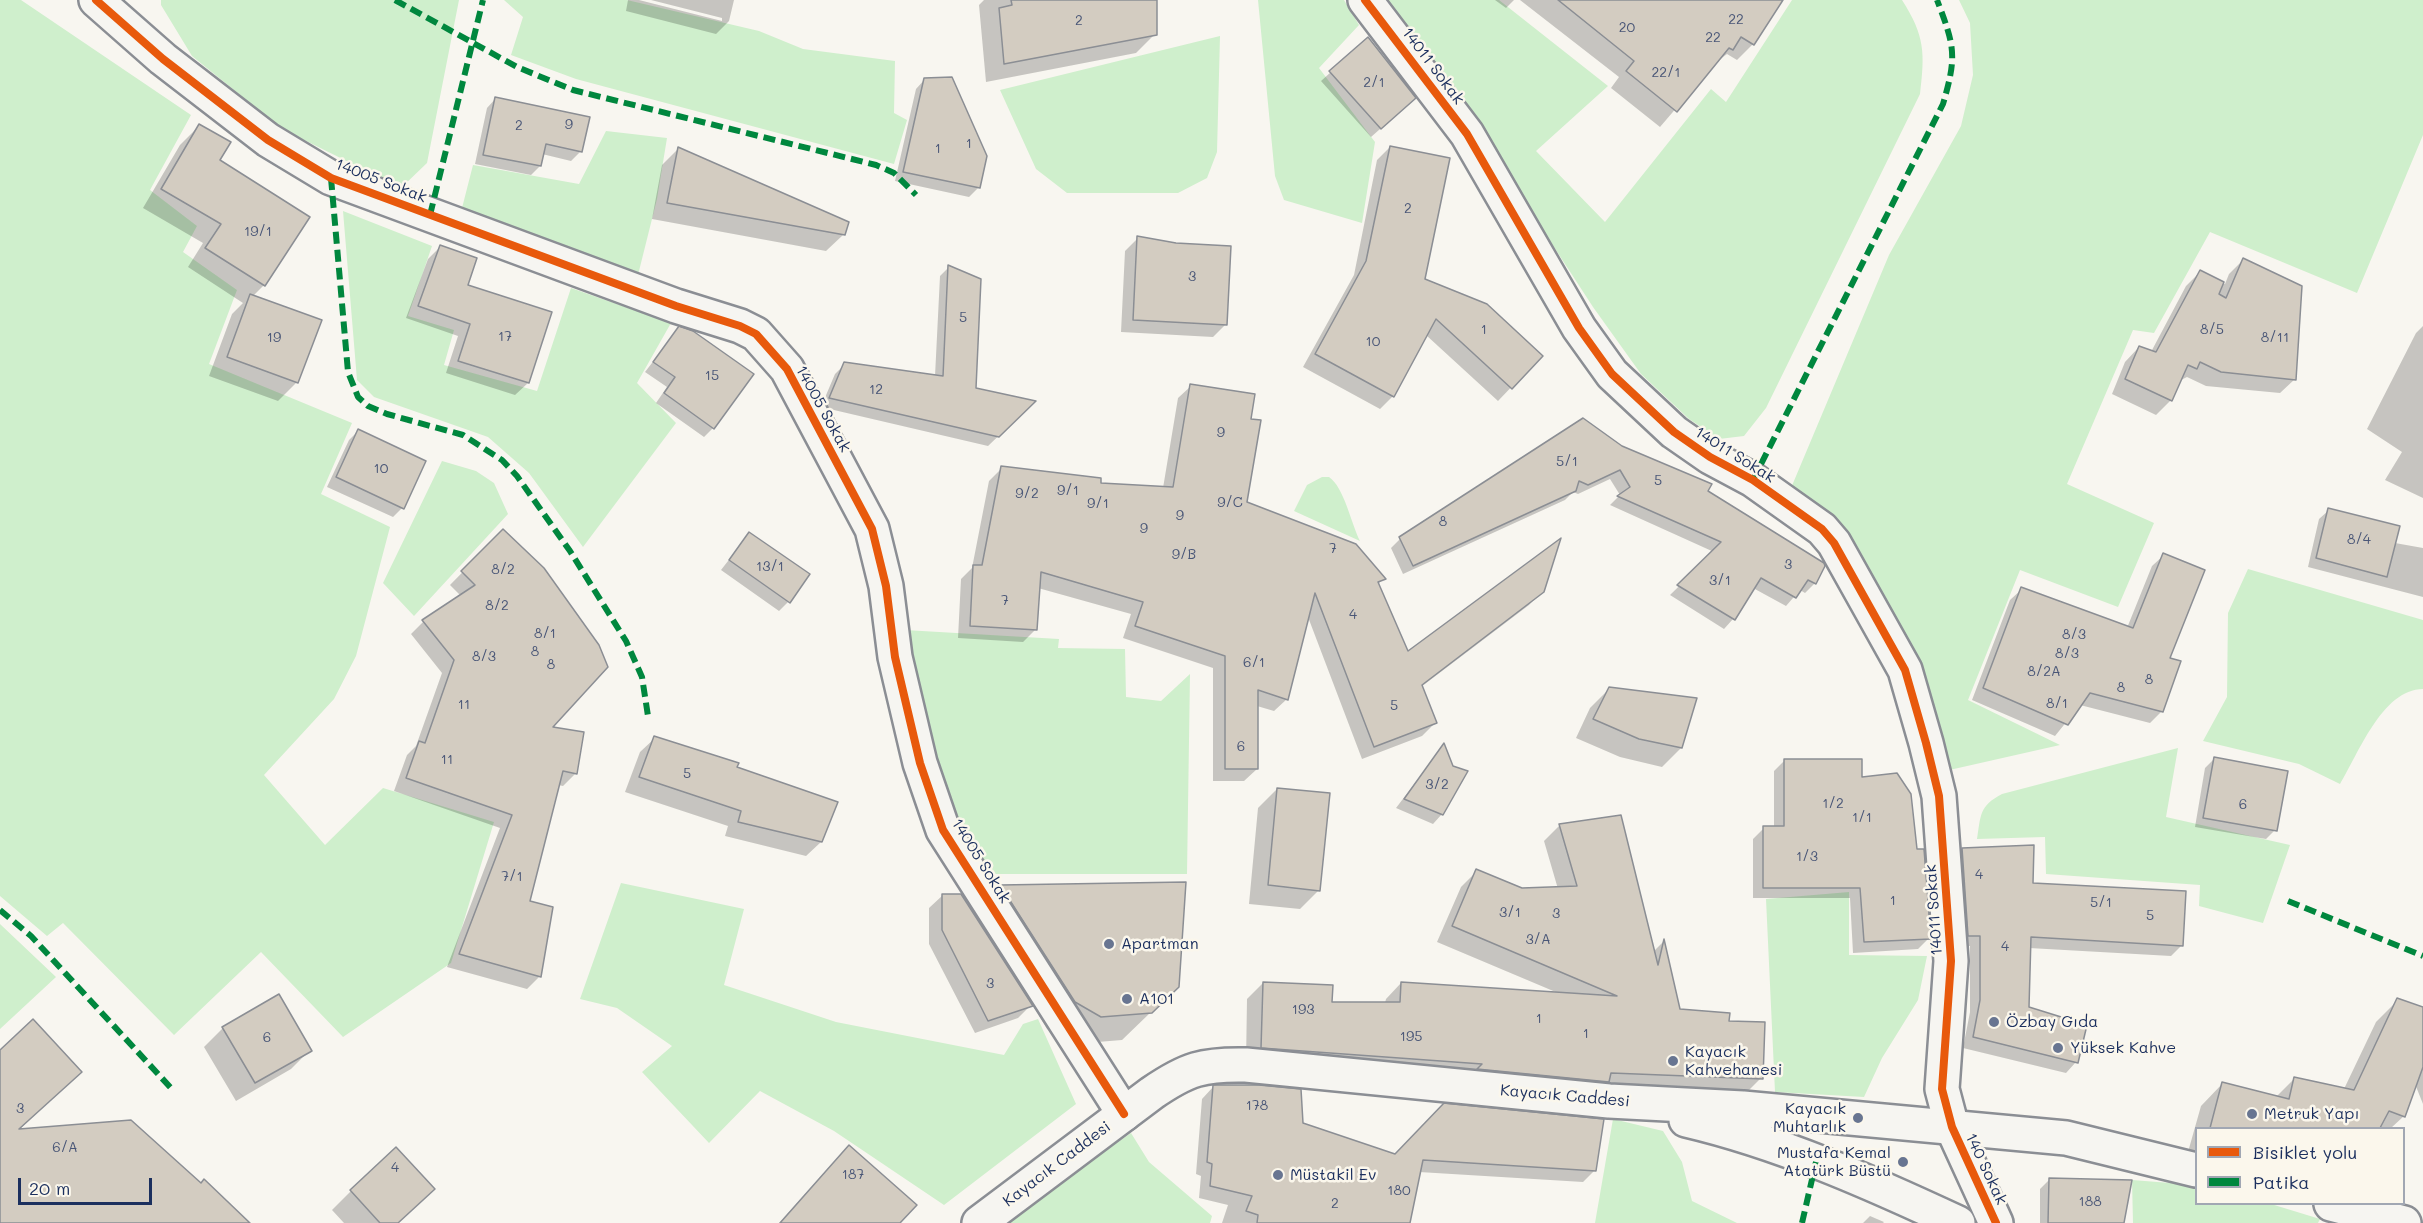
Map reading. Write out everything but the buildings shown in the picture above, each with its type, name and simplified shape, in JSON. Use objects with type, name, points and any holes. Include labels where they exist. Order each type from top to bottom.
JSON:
[{"type":"street","name":"14005 Sokak","points":[[96,0],[163,59],[268,140],[331,178],[665,302],[740,326],[756,334],[769,348],[787,369],[872,528],[886,586],[896,657],[920,763],[943,830],[1124,1113]]},
{"type":"street","name":"14011 Sokak","points":[[1365,0],[1467,134],[1579,328],[1612,375],[1674,432],[1710,457],[1753,480],[1822,529],[1834,543],[1905,670],[1916,701],[1939,796],[1951,961],[1942,1089],[1952,1127]]},
{"type":"street","name":"Kayacık Caddesi","points":[[979,1223],[1124,1113],[1179,1075],[1212,1065],[1269,1068],[1609,1101],[1743,1108],[2066,1138],[2195,1170]]},
{"type":"street","points":[[1609,1101],[1732,1131],[1839,1171],[1958,1223]]},
{"type":"street","name":"140 Sokak","points":[[1952,1127],[1996,1223]]},
{"type":"street","points":[[2338,1205],[2404,1223]]},
{"type":"green space","points":[[0,0],[21,0],[191,115],[150,190],[197,226],[183,252],[237,290],[209,364],[352,423],[321,494],[390,527],[356,656],[334,699],[264,775],[325,845],[383,788],[494,822],[451,963],[343,1037],[261,952],[174,1035],[63,923],[47,936],[0,896]]},
{"type":"green space","points":[[161,0],[459,0],[427,163],[401,188],[282,129],[192,56],[161,5]]},
{"type":"green space","points":[[504,0],[627,0],[759,31],[803,49],[895,61],[894,113],[907,120],[894,164],[576,79],[511,55],[523,17]]},
{"type":"green space","points":[[1258,0],[1344,0],[1359,25],[1319,68],[1375,142],[1362,223],[1284,200],[1275,176]]},
{"type":"green space","points":[[1378,0],[1499,0],[1608,86],[1536,151],[1605,222],[1711,89],[1726,102],[1792,0],[1902,0],[1915,24],[1922,45],[1923,67],[1920,94],[1766,408],[1744,436],[1719,439],[1689,419],[1641,374],[1593,307],[1481,135]]},
{"type":"green space","points":[[1959,0],[2423,0],[2423,135],[2357,293],[2210,232],[2154,333],[2133,330],[2067,484],[2154,523],[2118,607],[2020,570],[1968,700],[2060,745],[1945,771],[1918,664],[1852,541],[1823,512],[1791,488],[1889,255],[1961,126],[1973,75],[1970,23]]},
{"type":"green space","points":[[1220,36],[1217,152],[1207,178],[1178,193],[1067,193],[1036,169],[1000,90]]},
{"type":"green space","points":[[606,131],[667,138],[657,199],[637,279],[461,212],[473,165],[579,184]]},
{"type":"green space","points":[[343,211],[432,246],[408,316],[454,330],[444,365],[537,391],[571,288],[671,323],[637,383],[676,423],[583,547],[529,473],[488,437],[374,397],[357,380]]},
{"type":"green space","points":[[442,461],[476,471],[494,483],[508,514],[414,616],[383,583]]},
{"type":"green space","points":[[1322,477],[1329,477],[1339,489],[1360,541],[1294,511],[1307,485]]},
{"type":"green space","points":[[2248,569],[2423,620],[2423,689],[2408,692],[2383,711],[2363,741],[2340,784],[2299,764],[2203,741],[2227,697],[2228,613]]},
{"type":"green space","points":[[905,630],[1059,639],[1058,648],[1125,649],[1126,697],[1161,701],[1190,674],[1187,874],[987,874],[948,813]]},
{"type":"green space","points":[[2178,748],[2166,817],[2290,845],[2263,923],[2199,906],[2200,885],[2046,874],[2045,837],[1977,839],[1982,812],[1994,798],[2002,794]]},
{"type":"green space","points":[[621,883],[744,909],[724,985],[836,1022],[1004,1055],[1023,1024],[1038,1019],[1076,1104],[944,1205],[834,1131],[760,1091],[709,1143],[642,1072],[672,1046],[617,1008],[580,999]]},
{"type":"green space","points":[[1849,892],[1849,955],[1927,956],[1918,1000],[1882,1058],[1864,1097],[1775,1092],[1766,899]]},
{"type":"green space","points":[[0,924],[56,977],[0,1029]]},
{"type":"green space","points":[[1613,1119],[1663,1131],[1682,1162],[1692,1201],[1737,1223],[1595,1223]]},
{"type":"green space","points":[[1131,1133],[1149,1162],[1212,1216],[1210,1223],[1008,1223],[1034,1200]]},
{"type":"green space","points":[[2132,1180],[2195,1185],[2195,1205],[2274,1205],[2320,1219],[2318,1223],[2133,1223]]},
{"type":"marked path","points":[[395,0],[517,67],[573,90],[876,165],[894,173],[916,195]]},
{"type":"marked path","points":[[430,215],[483,0]]},
{"type":"marked path","points":[[1753,480],[1943,104],[1952,52],[1948,29],[1937,0]]},
{"type":"marked path","points":[[331,178],[348,372],[358,397],[368,406],[387,414],[463,435],[502,460],[517,476],[570,551],[626,641],[642,677],[648,716]]},
{"type":"marked path","points":[[2288,901],[2423,956]]},
{"type":"marked path","points":[[0,910],[31,936],[171,1088]]},
{"type":"marked path","points":[[1802,1223],[1816,1162]]},
{"type":"cycle path","points":[[96,0],[163,59],[268,140],[331,178],[676,306],[740,326],[756,334],[787,369],[872,529],[886,586],[895,657],[920,763],[943,830],[1124,1114]]},
{"type":"cycle path","points":[[1365,0],[1467,134],[1579,328],[1612,374],[1674,432],[1710,457],[1753,480],[1822,529],[1834,543],[1905,670],[1939,796],[1951,961],[1942,1089],[1952,1127],[1996,1223]]},
{"type":"place","name":"Apartman","points":[[1109,944]]},
{"type":"place","name":"A101","points":[[1127,999]]},
{"type":"place","name":"Özbay Gıda","points":[[1994,1022]]},
{"type":"place","name":"Yüksek Kahve","points":[[2058,1048]]},
{"type":"place","name":"Kayacık Kahvehanesi","points":[[1673,1061]]},
{"type":"place","name":"Metruk Yapı","points":[[2252,1114]]},
{"type":"place","name":"Kayacık Muhtarlık","points":[[1858,1118]]},
{"type":"place","name":"Mustafa Kemal Atatürk Büstü","points":[[1903,1162]]},
{"type":"place","name":"Müstakil Ev","points":[[1278,1175]]}]
